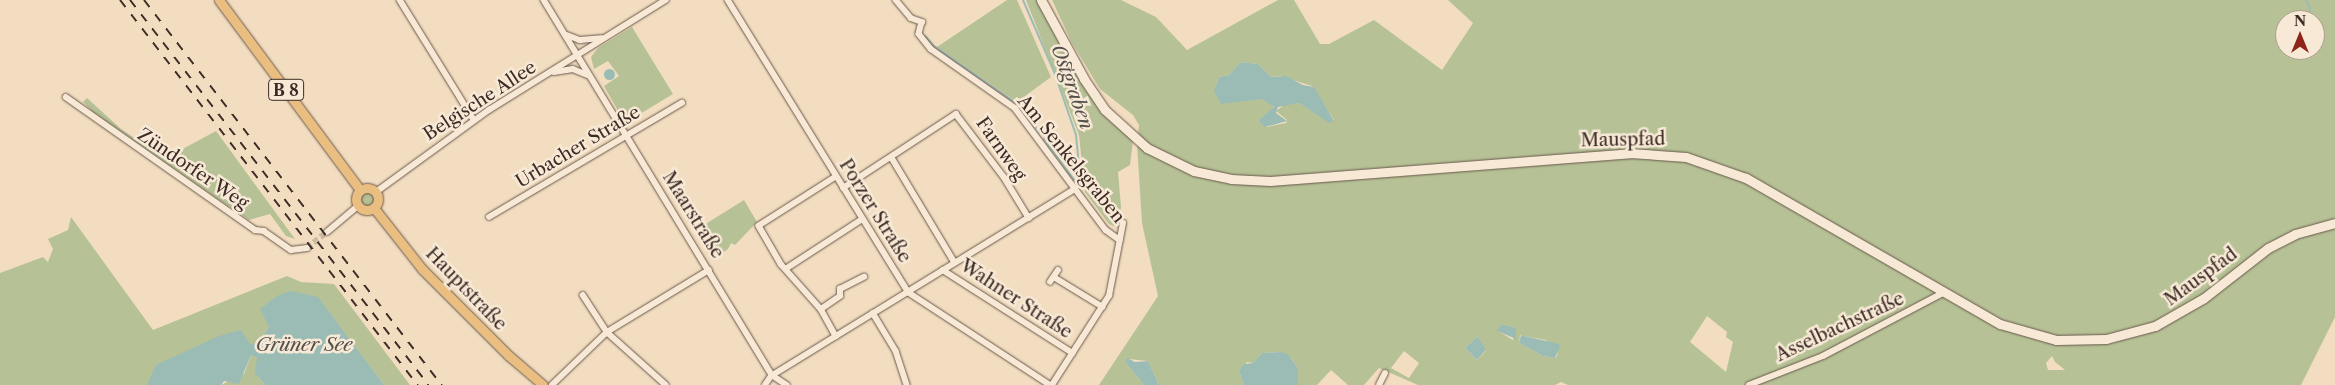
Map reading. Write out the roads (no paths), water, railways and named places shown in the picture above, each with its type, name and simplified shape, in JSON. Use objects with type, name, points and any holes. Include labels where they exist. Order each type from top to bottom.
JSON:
[{"type":"main road","name":"B 8","points":[[219,0],[360,190]]},
{"type":"main road","points":[[367,187],[376,192],[378,202],[374,208],[367,210],[358,206],[356,195],[360,190],[367,187]]},
{"type":"main road","name":"Hauptstraße","points":[[374,208],[422,269],[508,356],[543,385]]},
{"type":"street","points":[[400,0],[474,120]]},
{"type":"street","name":"Maarstraße","points":[[544,0],[772,375],[787,385]]},
{"type":"street","name":"Belgische Allee","points":[[376,192],[474,120],[666,0]]},
{"type":"street","name":"Porzer Straße","points":[[728,0],[861,220],[908,292],[1051,385]]},
{"type":"street","name":"Am Senkelsgraben","points":[[896,0],[911,18],[922,22],[919,34],[931,49],[1016,108],[1106,230],[1120,240]]},
{"type":"street","name":"Mauspfad","points":[[1041,0],[1094,95],[1135,139],[1194,171],[1255,181],[1630,153],[1686,157],[1718,166],[1755,183],[1943,293],[2000,324],[2029,334],[2068,341],[2116,338],[2144,330],[2177,316],[2268,248],[2296,234],[2335,223]]},
{"type":"street","name":"Belgische Allee","points":[[564,32],[580,40],[603,38]]},
{"type":"street","points":[[545,75],[573,69],[592,78]]},
{"type":"street","name":"Zündorfer Weg","points":[[66,97],[255,230],[264,231],[291,250],[307,248]]},
{"type":"street","name":"Urbacher Straße","points":[[489,217],[682,103]]},
{"type":"street","name":"Farnweg","points":[[892,158],[946,119],[958,115],[1029,218]]},
{"type":"street","points":[[842,188],[892,158],[955,263]]},
{"type":"street","points":[[836,177],[759,226],[786,268],[820,309],[836,336]]},
{"type":"street","points":[[765,385],[772,375],[1075,189]]},
{"type":"street","points":[[327,232],[358,206]]},
{"type":"street","points":[[786,268],[861,220]]},
{"type":"street","points":[[1051,385],[1073,353],[1111,290],[1123,223]]},
{"type":"street","points":[[554,384],[607,332],[709,270]]},
{"type":"street","name":"Wahner Straße","points":[[943,270],[1073,353]]},
{"type":"street","points":[[1058,270],[1052,279],[1102,307]]},
{"type":"street","points":[[820,309],[840,296],[840,289],[864,277]]},
{"type":"street","name":"Asselbachstraße","points":[[1748,385],[1823,356],[1943,293]]},
{"type":"street","points":[[584,295],[607,332],[666,385]]},
{"type":"street","points":[[873,313],[896,351],[907,385]]},
{"type":"street","points":[[1379,385],[1386,373]]},
{"type":"water","points":[[1241,62],[1258,64],[1271,77],[1286,76],[1303,85],[1314,87],[1334,121],[1329,123],[1299,103],[1278,107],[1276,113],[1287,121],[1265,127],[1258,121],[1274,107],[1262,99],[1221,104],[1214,91],[1219,77],[1229,75]]},
{"type":"water","points":[[609,68],[615,74],[609,80],[603,74]]},
{"type":"water","name":"Grüner See","points":[[291,291],[318,297],[384,385],[265,385],[255,373],[257,358],[251,355],[239,384],[224,381],[221,385],[147,385],[156,365],[219,336],[241,330],[250,344],[258,343],[269,327],[260,309],[277,296]]},
{"type":"water","points":[[1501,324],[1516,328],[1516,339],[1497,331]]},
{"type":"water","points":[[1521,335],[1559,344],[1560,347],[1555,358],[1543,356],[1519,343]]},
{"type":"water","points":[[1478,336],[1486,350],[1477,360],[1465,348]]},
{"type":"water","points":[[1282,352],[1289,355],[1298,369],[1298,385],[1244,385],[1239,371],[1244,364],[1253,363],[1262,353]]},
{"type":"water","points":[[1127,358],[1135,362],[1148,361],[1159,385],[1144,385],[1125,362]]},
{"type":"waterway","name":"Ostgraben","points":[[1023,0],[1055,74],[1076,135],[1081,186]]},
{"type":"waterway","points":[[2306,0],[2310,10]]},
{"type":"waterway","points":[[925,36],[934,46],[1016,103]]},
{"type":"waterway","points":[[1021,108],[1040,133]]},
{"type":"waterway","points":[[1044,139],[1074,180]]},
{"type":"tunnel","points":[[307,248],[327,232]]},
{"type":"railway","points":[[120,0],[418,385]]},
{"type":"railway","points":[[130,0],[429,385]]},
{"type":"railway","points":[[144,0],[442,385]]}]
